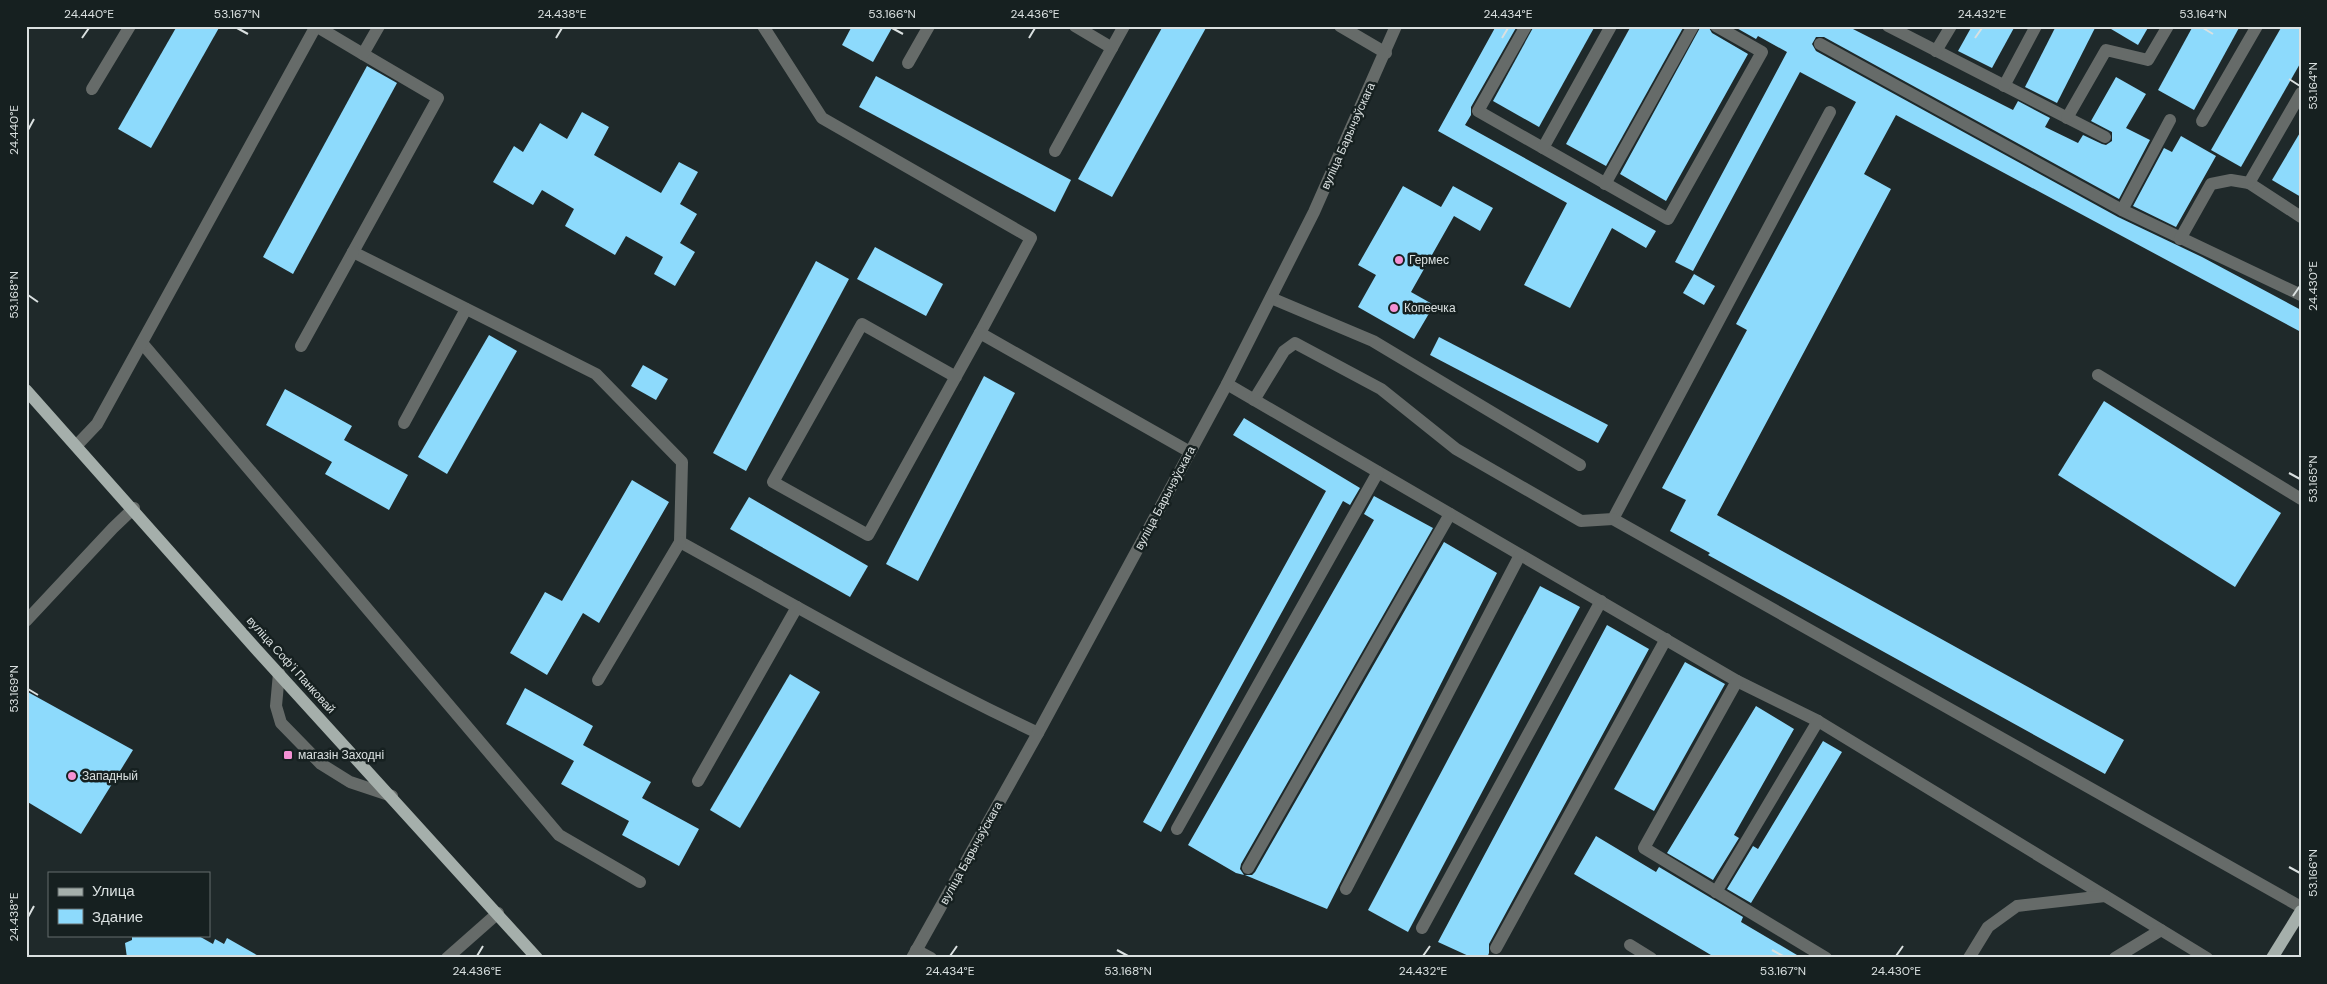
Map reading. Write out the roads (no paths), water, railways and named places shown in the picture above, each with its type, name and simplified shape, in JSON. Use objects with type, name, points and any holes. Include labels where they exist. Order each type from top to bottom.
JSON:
[{"type":"main road","name":"вуліца Софʼі Панковай","points":[[26,390],[134,508],[279,673],[538,958]]},
{"type":"main road","points":[[2272,958],[2301,909]]},
{"type":"street","points":[[92,89],[130,26]]},
{"type":"street","points":[[77,446],[97,424],[316,26],[438,98],[301,346]]},
{"type":"street","points":[[363,54],[379,26]]},
{"type":"street","points":[[763,26],[822,118],[1031,238],[956,377],[868,535],[773,482],[862,324],[956,377]]},
{"type":"street","points":[[908,63],[929,26]]},
{"type":"street","points":[[1075,26],[1112,48]]},
{"type":"street","points":[[1055,151],[1124,26]]},
{"type":"street","points":[[1340,26],[1386,53]]},
{"type":"street","name":"вуліца Барычэўскага","points":[[914,954],[1038,733],[1227,384],[1314,212],[1386,53],[1396,26]]},
{"type":"street","points":[[1526,26],[1478,111],[1668,219],[1762,52],[1716,26]]},
{"type":"street","points":[[1543,148],[1611,26]]},
{"type":"street","points":[[1606,184],[1693,26]]},
{"type":"street","points":[[1888,26],[2105,137]]},
{"type":"street","points":[[1936,51],[1951,26]]},
{"type":"street","points":[[2004,86],[2036,26]]},
{"type":"street","points":[[2067,118],[2106,50],[2148,60],[2168,26]]},
{"type":"street","points":[[2202,120],[2257,26]]},
{"type":"street","points":[[1820,44],[2122,210],[2301,295]]},
{"type":"street","points":[[2249,183],[2301,93]]},
{"type":"street","points":[[1613,519],[1830,112]]},
{"type":"street","points":[[2122,210],[2170,120]]},
{"type":"street","points":[[2180,239],[2211,184],[2230,180],[2249,183],[2301,217]]},
{"type":"street","points":[[353,252],[596,374],[682,462],[680,542],[598,680]]},
{"type":"street","points":[[1270,298],[1373,341],[1580,465]]},
{"type":"street","points":[[404,423],[466,309]]},
{"type":"street","points":[[980,333],[1190,452]]},
{"type":"street","points":[[1254,400],[1284,350],[1295,342],[1381,389],[1456,449],[1581,521],[1613,519],[2301,909]]},
{"type":"street","points":[[142,344],[559,836],[640,882]]},
{"type":"street","points":[[2098,375],[2301,499]]},
{"type":"street","points":[[1227,384],[1737,681],[1818,721],[2207,958]]},
{"type":"street","points":[[1177,828],[1378,472]]},
{"type":"street","points":[[26,621],[134,508]]},
{"type":"street","points":[[1248,868],[1450,514]]},
{"type":"street","points":[[680,542],[797,607],[998,714],[1038,733]]},
{"type":"street","points":[[1346,889],[1520,555]]},
{"type":"street","points":[[1422,928],[1601,601]]},
{"type":"street","points":[[698,781],[797,607]]},
{"type":"street","points":[[1496,948],[1666,639]]},
{"type":"street","points":[[279,673],[276,706],[281,723],[321,764],[350,782],[392,796]]},
{"type":"street","points":[[1737,681],[1644,848],[1826,958]]},
{"type":"street","points":[[1716,892],[1818,721]]},
{"type":"street","points":[[1969,958],[1988,927],[2017,906],[2105,896]]},
{"type":"street","points":[[447,958],[498,914]]},
{"type":"street","points":[[2115,958],[2161,930]]},
{"type":"street","points":[[1630,945],[1651,958]]},
{"type":"street","points":[[914,954],[931,958]]},
{"type":"place","name":"Гермес","points":[[1399,260]]},
{"type":"place","name":"Копеечка","points":[[1394,308]]},
{"type":"place","name":"магазін Заходні","points":[[288,755]]},
{"type":"place","name":"Западный","points":[[72,776]]}]
